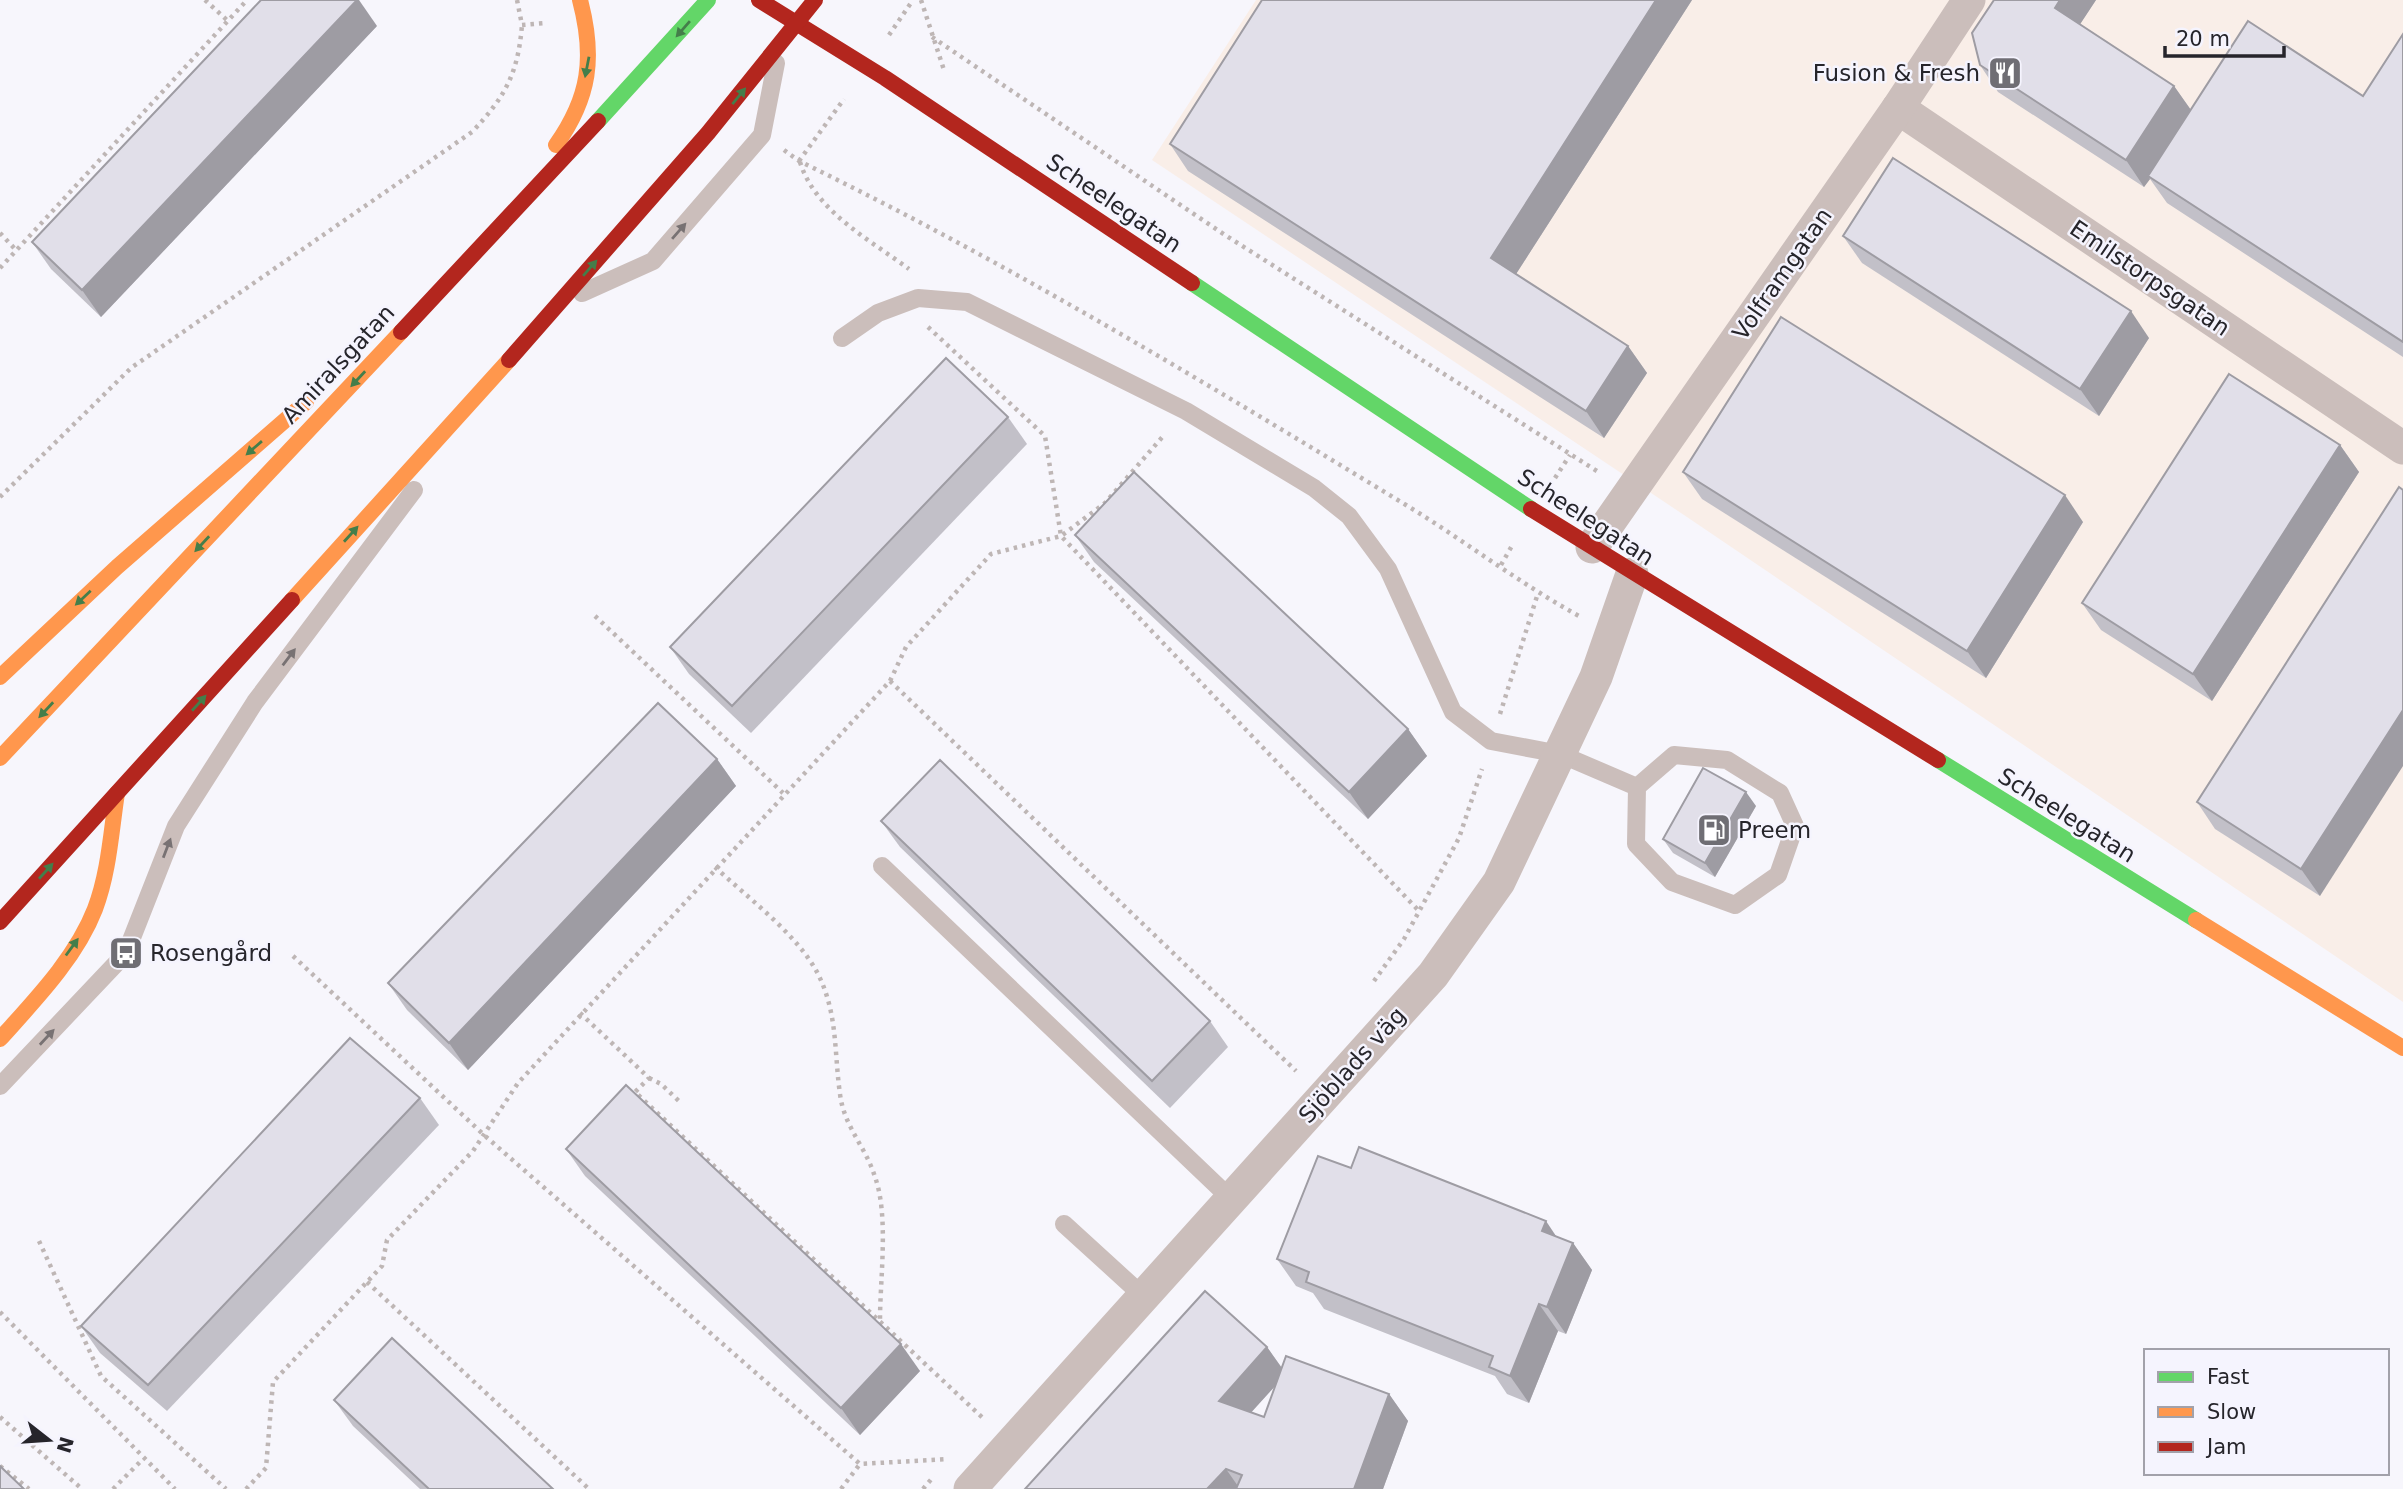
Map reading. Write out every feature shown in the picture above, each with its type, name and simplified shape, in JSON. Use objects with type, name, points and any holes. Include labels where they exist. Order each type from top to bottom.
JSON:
[{"type":"main road","points":[[335,377],[429,295],[505,222],[579,111],[590,54],[587,20],[580,0]]},
{"type":"main road","name":"Amiralsgatan","points":[[0,758],[505,222],[708,0]]},
{"type":"main road","name":"Scheelegatan","points":[[759,0],[885,78],[1534,512],[2403,1048]]},
{"type":"main road","points":[[0,922],[560,303],[815,0]]},
{"type":"main road","points":[[0,677],[117,567],[314,395]]},
{"type":"main road","points":[[0,1039],[25,1011],[89,923],[100,888],[117,793]]},
{"type":"street","name":"Volframgatan","points":[[1592,548],[1898,108],[1969,0]]},
{"type":"street","name":"Emilstorpsgatan","points":[[1898,108],[2403,448]]},
{"type":"street","name":"Sjöblads väg","points":[[970,1489],[1433,975],[1499,881],[1596,677],[1632,574]]},
{"type":"lane","points":[[560,303],[653,261],[762,135],[780,44]]},
{"type":"lane","points":[[842,338],[878,313],[918,298],[968,302],[1186,411],[1314,488],[1349,516],[1388,569],[1453,712],[1491,741],[1560,754],[1637,787]]},
{"type":"lane","points":[[0,1086],[126,953],[176,826],[256,702],[529,338]]},
{"type":"lane","points":[[1674,755],[1727,760],[1780,793],[1795,826],[1778,875],[1735,905],[1672,882],[1636,844],[1637,787],[1674,755]]},
{"type":"lane","points":[[882,866],[1231,1199]]},
{"type":"lane","points":[[1064,1224],[1143,1297]]},
{"type":"path","points":[[205,0],[228,21]]},
{"type":"path","points":[[0,268],[247,0]]},
{"type":"path","points":[[920,0],[932,37],[1226,235],[1630,492]]},
{"type":"path","points":[[0,497],[131,368],[472,132],[507,89],[520,47],[522,25]]},
{"type":"path","points":[[799,161],[804,175],[820,199],[909,270],[929,332],[1045,436],[1061,536],[1419,911]]},
{"type":"path","points":[[0,233],[16,250]]},
{"type":"path","points":[[246,1489],[266,1468],[273,1382],[382,1266],[387,1240],[473,1151],[519,1083],[783,793],[890,681],[906,647],[991,554],[1061,536],[1105,503],[1207,385]]},
{"type":"path","points":[[1372,983],[1419,911],[1459,838],[1538,593]]},
{"type":"path","points":[[595,616],[783,793]]},
{"type":"path","points":[[890,681],[1303,1077]]},
{"type":"path","points":[[715,867],[803,951],[818,975],[834,1014],[840,1095],[851,1133],[875,1176],[879,1200],[880,1321]]},
{"type":"path","points":[[293,956],[484,1135],[860,1464],[947,1459]]},
{"type":"path","points":[[580,1013],[649,1078],[661,1084],[681,1102]]},
{"type":"path","points":[[649,1078],[635,1092],[985,1420]]},
{"type":"path","points":[[40,1241],[100,1376],[226,1489]]},
{"type":"path","points":[[367,1282],[589,1489]]},
{"type":"path","points":[[0,1312],[175,1489]]},
{"type":"path","points":[[976,1430],[994,1411]]},
{"type":"path","points":[[0,1417],[82,1489]]},
{"type":"path","points":[[923,1489],[957,1449]]},
{"type":"path","points":[[113,1489],[143,1459]]},
{"type":"path","points":[[842,1489],[860,1464]]},
{"type":"path","points":[[0,1466],[29,1489]]},
{"type":"shaded area","points":[[1256,0],[2403,0],[2403,1002],[1684,515],[1152,160]]},
{"type":"building","points":[[261,0],[357,0],[82,290],[32,242]]},
{"type":"building","points":[[1262,0],[1656,0],[1491,258],[1628,346],[1586,411],[1170,144]]},
{"type":"building","points":[[1994,0],[2060,0],[2055,8],[2174,86],[2126,160],[1980,65],[1972,33]]},
{"type":"building","points":[[2248,21],[2363,96],[2403,34],[2403,342],[2148,176]]},
{"type":"building","points":[[1893,158],[2131,311],[2080,389],[1843,236]]},
{"type":"building","points":[[1781,317],[2065,495],[1967,651],[1683,472]]},
{"type":"building","points":[[946,358],[1008,417],[732,706],[670,647]]},
{"type":"building","points":[[2229,374],[2340,445],[2193,674],[2082,603]]},
{"type":"building","points":[[1134,472],[1408,729],[1349,792],[1075,535]]},
{"type":"building","points":[[2399,487],[2403,490],[2403,710],[2301,869],[2197,802]]},
{"type":"building","points":[[658,703],[717,759],[449,1043],[388,983]]},
{"type":"building","points":[[940,760],[1210,1021],[1152,1081],[881,821]]},
{"type":"building","name":"Preem","points":[[1703,768],[1746,792],[1705,863],[1663,839]]},
{"type":"building","points":[[350,1038],[420,1098],[148,1385],[81,1326]]},
{"type":"building","points":[[626,1085],[901,1344],[841,1408],[566,1149]]},
{"type":"building","points":[[1359,1147],[1546,1221],[1542,1231],[1573,1243],[1547,1307],[1539,1304],[1510,1376],[1489,1367],[1493,1356],[1306,1282],[1309,1272],[1277,1259],[1318,1156],[1351,1168]]},
{"type":"building","points":[[1205,1291],[1267,1347],[1219,1401],[1264,1417],[1286,1356],[1389,1394],[1354,1489],[1236,1489],[1242,1475],[1226,1469],[1207,1489],[1025,1489]]},
{"type":"building","points":[[392,1338],[553,1489],[429,1489],[334,1400]]},
{"type":"building","points":[[0,1466],[24,1489],[0,1489]]},
{"type":"traffic: fast","points":[[598,121],[708,0]]},
{"type":"traffic: fast","points":[[1192,283],[1531,509]]},
{"type":"traffic: fast","points":[[1938,760],[2196,920]]},
{"type":"traffic: slow","points":[[556,145],[576,110],[586,76],[587,40],[580,0]]},
{"type":"traffic: slow","points":[[0,758],[401,332]]},
{"type":"traffic: slow","points":[[292,600],[509,360]]},
{"type":"traffic: slow","points":[[0,677],[117,567],[306,402]]},
{"type":"traffic: slow","points":[[0,1039],[54,978],[87,927],[104,881],[117,793]]},
{"type":"traffic: slow","points":[[2196,920],[2403,1048]]},
{"type":"traffic: jam","points":[[759,0],[885,78],[1192,283]]},
{"type":"traffic: jam","points":[[509,360],[708,133],[815,0]]},
{"type":"traffic: jam","points":[[401,332],[598,121]]},
{"type":"traffic: jam","points":[[1531,509],[1938,760]]},
{"type":"traffic: jam","points":[[0,922],[292,600]]},
{"type":"place","name":"Fusion & Fresh","points":[[2005,73]]},
{"type":"place","name":"Preem","points":[[1714,830]]},
{"type":"place","name":"Rosengård","points":[[126,953]]}]
